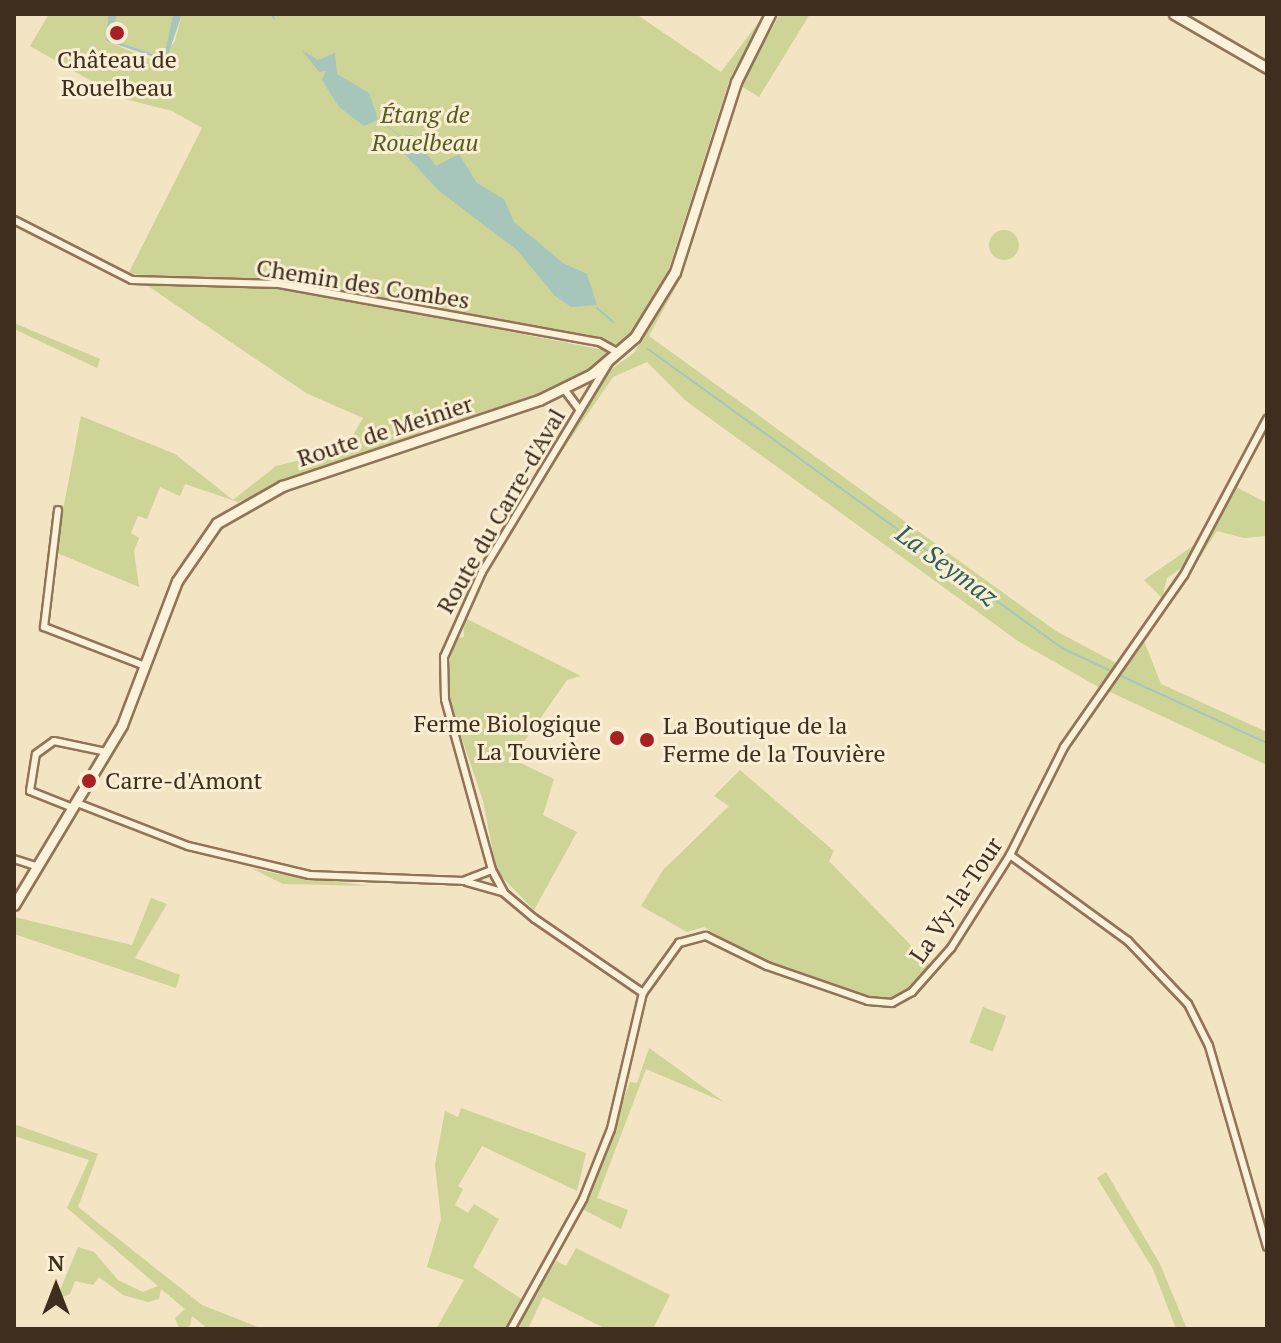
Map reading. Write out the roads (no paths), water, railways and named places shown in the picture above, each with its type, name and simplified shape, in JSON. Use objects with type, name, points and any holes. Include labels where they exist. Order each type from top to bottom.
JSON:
[{"type":"street","name":"Route de Meinier","points":[[14,905],[106,752],[149,667],[186,564],[209,531],[239,507],[564,389],[619,353],[671,282],[736,82],[770,14]]},
{"type":"street","points":[[1174,14],[1267,68]]},
{"type":"street","name":"Chemin des Combes","points":[[14,220],[132,280],[279,284],[599,342],[619,353]]},
{"type":"street","name":"Route du Carre-d'Aval","points":[[504,893],[492,870],[445,699],[442,664],[482,572],[610,361]]},
{"type":"street","points":[[564,389],[579,409]]},
{"type":"street","name":"La Vy-la-Tour","points":[[643,993],[679,943],[698,935],[834,989],[896,1001],[943,959],[1010,855],[1054,763],[1189,566],[1267,419]]},
{"type":"street","points":[[58,510],[44,627],[149,667]]},
{"type":"street","points":[[106,752],[54,741],[36,754],[30,791],[188,846],[310,875],[463,881],[504,893],[643,993],[611,1129],[565,1236],[511,1329]]},
{"type":"street","points":[[1010,855],[1128,941],[1188,1004],[1209,1046],[1267,1247]]},
{"type":"street","points":[[14,859],[36,866]]},
{"type":"street","points":[[463,881],[492,870]]},
{"type":"water","points":[[108,14],[117,14],[111,39],[158,56],[165,52],[173,14],[182,14],[166,61],[106,41]]},
{"type":"water","points":[[302,50],[318,60],[335,53],[337,74],[369,93],[378,119],[401,136],[413,135],[436,166],[459,154],[477,183],[504,199],[514,222],[563,263],[587,274],[597,305],[571,307],[555,296],[517,250],[439,191],[400,149],[401,137],[378,120],[364,126],[339,107],[322,80],[326,71],[319,72]]},
{"type":"waterway","points":[[272,14],[274,19]]},
{"type":"waterway","name":"La Seymaz","points":[[597,308],[613,322]]},
{"type":"waterway","name":"La Seymaz","points":[[648,349],[1062,648],[1113,672]]},
{"type":"waterway","name":"La Seymaz","points":[[1119,675],[1267,743]]},
{"type":"place","name":"Château de Rouelbeau","points":[[117,33]]},
{"type":"place","name":"Ferme Biologique La Touvière","points":[[617,738]]},
{"type":"place","name":"La Boutique de la Ferme de la Touvière","points":[[647,740]]},
{"type":"place","name":"Carre-d'Amont","points":[[89,781]]},
{"type":"park label","name":"Étang de Rouelbeau","points":[[425,129]]}]
